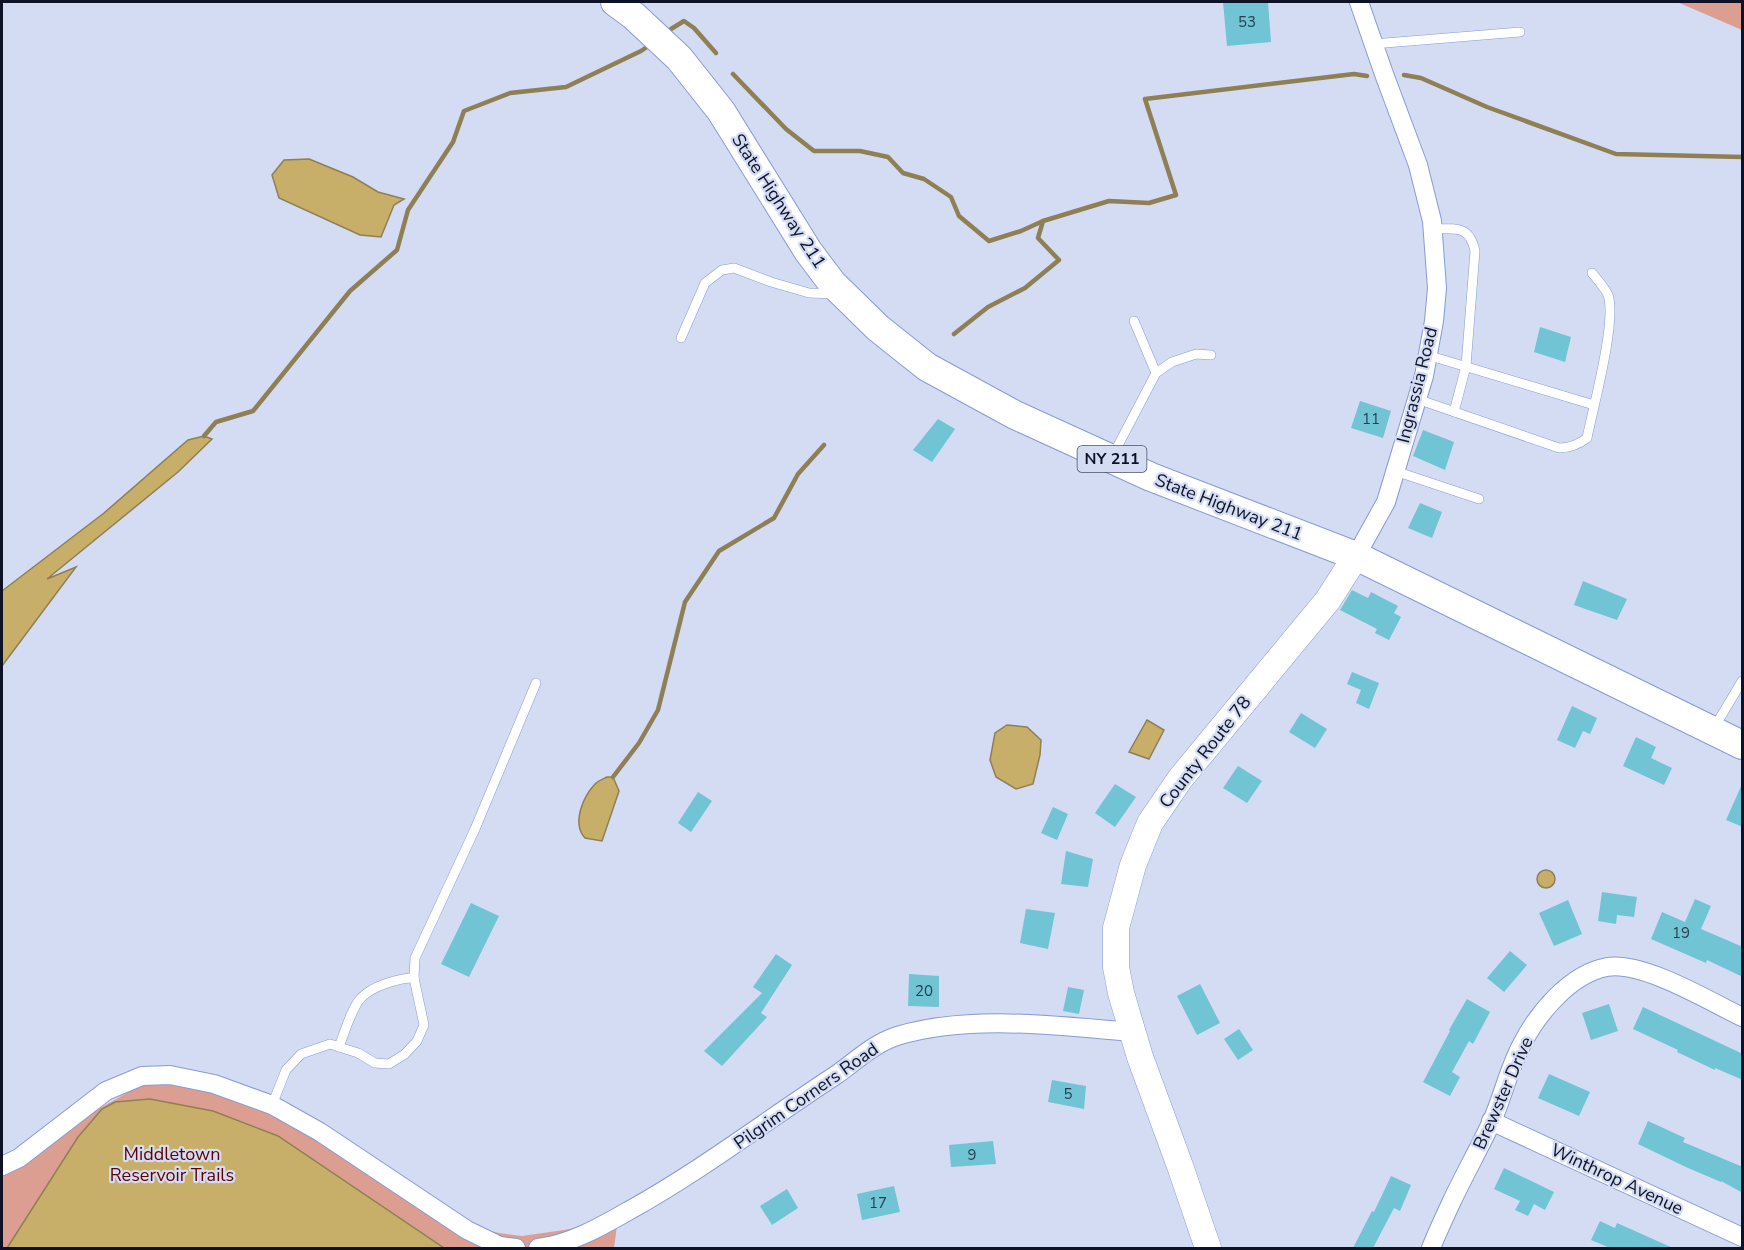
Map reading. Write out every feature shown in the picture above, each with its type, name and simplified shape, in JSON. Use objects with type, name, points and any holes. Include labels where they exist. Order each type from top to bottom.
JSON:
[{"type":"main road","name":"State Highway 211","points":[[615,2],[634,16],[679,58],[722,111],[808,251],[832,283],[878,328],[927,367],[1015,415],[1151,477],[1356,556],[1743,745]]},
{"type":"street","name":"Ingrassia Road","points":[[1356,556],[1386,502],[1424,376],[1434,321],[1437,288],[1432,229],[1418,165],[1359,2]]},
{"type":"street","name":"County Route 78","points":[[1208,1248],[1121,993],[1116,967],[1116,928],[1133,865],[1150,823],[1180,779],[1328,600],[1356,556]]},
{"type":"street","name":"Brewster Drive","points":[[1431,1248],[1450,1203],[1491,1121],[1521,1044],[1561,992],[1584,975],[1608,967],[1636,969],[1668,981],[1743,1017]]},
{"type":"street","name":"Pilgrim Corners Road","points":[[538,1248],[551,1247],[601,1227],[672,1186],[838,1074],[865,1052],[897,1036],[976,1023],[1133,1032]]},
{"type":"street","points":[[2,1166],[19,1158],[106,1091],[142,1076],[170,1076],[214,1084],[272,1105],[320,1132],[467,1230],[500,1246],[516,1248]]},
{"type":"street","name":"Winthrop Avenue","points":[[1491,1121],[1743,1237]]},
{"type":"lane","points":[[1373,44],[1520,32]]},
{"type":"lane","points":[[1432,229],[1461,229],[1469,234],[1475,251],[1466,366],[1454,412]]},
{"type":"lane","points":[[681,338],[705,283],[722,270],[734,268],[809,294],[843,294]]},
{"type":"lane","points":[[1417,399],[1558,448],[1578,445],[1587,438],[1605,354],[1611,313],[1608,295],[1592,273]]},
{"type":"lane","points":[[1134,321],[1156,373]]},
{"type":"lane","points":[[1111,459],[1156,373],[1172,362],[1196,354],[1211,355]]},
{"type":"lane","points":[[1427,355],[1594,405]]},
{"type":"lane","points":[[1395,471],[1479,499]]},
{"type":"lane","points":[[1712,730],[1743,681]]},
{"type":"lane","points":[[272,1105],[286,1070],[300,1054],[330,1044],[358,1053],[375,1063],[389,1064],[405,1054],[417,1041],[424,1025],[414,978],[415,958],[475,829],[536,683]]},
{"type":"lane","points":[[339,1047],[360,998],[378,987],[404,978],[414,978]]},
{"type":"green space","points":[[1677,2],[1742,2],[1742,30]]},
{"type":"green space","name":"Middletown Reservoir Trails","points":[[178,1080],[254,1105],[479,1228],[522,1236],[618,1219],[614,1248],[2,1248],[2,1164],[146,1082]]},
{"type":"shaded area","points":[[309,159],[353,177],[378,192],[404,199],[394,205],[381,237],[360,235],[279,198],[272,175],[284,160]]},
{"type":"shaded area","points":[[204,436],[212,439],[178,472],[47,579],[76,567],[2,666],[2,591],[104,513],[188,440]]},
{"type":"shaded area","points":[[1147,720],[1164,730],[1149,759],[1129,752]]},
{"type":"shaded area","points":[[1007,725],[1027,727],[1041,740],[1033,784],[1016,789],[996,777],[990,760],[995,733]]},
{"type":"shaded area","points":[[607,777],[613,777],[619,791],[602,841],[585,838],[579,826],[580,811],[590,790]]},
{"type":"shaded area","points":[[1546,870],[1552,873],[1555,879],[1552,885],[1546,888],[1540,885],[1537,879],[1540,873]]},
{"type":"shaded area","name":"Middletown Reservoir Trails","points":[[150,1099],[213,1111],[278,1136],[444,1248],[7,1248],[78,1137],[102,1109],[115,1102]]},
{"type":"building","points":[[1223,2],[1268,2],[1271,42],[1227,46]]},
{"type":"building","points":[[1540,327],[1571,337],[1565,362],[1534,352]]},
{"type":"building","points":[[1360,401],[1391,411],[1383,438],[1351,428]]},
{"type":"building","points":[[938,419],[955,429],[932,462],[913,450]]},
{"type":"building","points":[[1423,430],[1454,442],[1445,470],[1413,456]]},
{"type":"building","points":[[1420,503],[1442,512],[1432,538],[1408,528]]},
{"type":"building","points":[[1583,581],[1627,599],[1617,620],[1574,605]]},
{"type":"building","points":[[1352,590],[1368,598],[1371,592],[1398,606],[1394,613],[1401,617],[1389,640],[1375,633],[1377,629],[1340,610]]},
{"type":"building","points":[[1352,672],[1379,683],[1369,709],[1356,703],[1361,690],[1347,684]]},
{"type":"building","points":[[1572,706],[1597,718],[1590,734],[1583,731],[1575,748],[1557,740]]},
{"type":"building","points":[[1301,713],[1327,729],[1315,748],[1289,732]]},
{"type":"building","points":[[1636,737],[1656,747],[1651,758],[1672,768],[1664,785],[1623,766]]},
{"type":"building","points":[[1238,766],[1262,781],[1247,803],[1223,788]]},
{"type":"building","points":[[1743,782],[1743,827],[1726,820]]},
{"type":"building","points":[[1115,784],[1136,797],[1115,827],[1095,813]]},
{"type":"building","points":[[698,792],[712,801],[691,832],[678,823]]},
{"type":"building","points":[[1053,807],[1068,814],[1057,840],[1041,833]]},
{"type":"building","points":[[1066,851],[1093,859],[1088,887],[1061,884]]},
{"type":"building","points":[[1602,892],[1637,897],[1634,917],[1617,915],[1616,924],[1598,921]]},
{"type":"building","points":[[1695,899],[1711,906],[1701,929],[1743,947],[1743,977],[1707,960],[1706,963],[1651,939],[1662,912],[1685,922]]},
{"type":"building","points":[[1568,900],[1582,934],[1554,946],[1539,913]]},
{"type":"building","points":[[471,903],[499,916],[469,977],[441,964]]},
{"type":"building","points":[[1026,909],[1055,913],[1048,949],[1020,943]]},
{"type":"building","points":[[1510,951],[1527,965],[1504,992],[1487,978]]},
{"type":"building","points":[[776,954],[792,965],[761,1013],[767,1017],[722,1066],[704,1051],[762,993],[753,987]]},
{"type":"building","points":[[909,974],[939,976],[939,1007],[908,1006]]},
{"type":"building","points":[[1200,984],[1220,1023],[1197,1035],[1177,996]]},
{"type":"building","points":[[1068,987],[1084,990],[1079,1014],[1063,1011]]},
{"type":"building","points":[[1467,999],[1490,1012],[1473,1044],[1469,1041],[1452,1072],[1460,1077],[1450,1096],[1423,1082]]},
{"type":"building","points":[[1609,1004],[1618,1031],[1591,1040],[1582,1013]]},
{"type":"building","points":[[1643,1007],[1743,1054],[1743,1080],[1715,1068],[1715,1070],[1633,1029]]},
{"type":"building","points":[[1239,1029],[1253,1050],[1238,1060],[1224,1039]]},
{"type":"building","points":[[1549,1074],[1590,1092],[1579,1116],[1538,1098]]},
{"type":"building","points":[[1052,1080],[1086,1086],[1084,1109],[1048,1102]]},
{"type":"building","points":[[1648,1121],[1685,1138],[1683,1142],[1743,1167],[1743,1193],[1638,1144]]},
{"type":"building","points":[[993,1141],[996,1164],[951,1167],[949,1145]]},
{"type":"building","points":[[1504,1168],[1554,1192],[1545,1210],[1534,1204],[1528,1216],[1515,1210],[1520,1201],[1494,1189]]},
{"type":"building","points":[[1391,1176],[1411,1185],[1400,1211],[1394,1208],[1373,1248],[1353,1248],[1372,1211],[1374,1212]]},
{"type":"building","points":[[894,1186],[900,1212],[862,1220],[857,1194]]},
{"type":"building","points":[[787,1189],[798,1208],[772,1225],[760,1206]]},
{"type":"building","points":[[1600,1221],[1615,1228],[1617,1223],[1673,1248],[1610,1248],[1591,1240]]},
{"type":"waterway","points":[[671,29],[684,21],[694,28],[716,53]]},
{"type":"waterway","points":[[204,436],[216,422],[253,411],[350,291],[397,250],[408,210],[453,142],[464,111],[510,93],[566,87],[647,47]]},
{"type":"waterway","points":[[733,74],[786,129],[814,151],[860,151],[888,157],[903,173],[924,179],[951,197],[959,216],[989,241],[1043,221]]},
{"type":"waterway","points":[[954,334],[988,307],[1025,288],[1059,260],[1038,238],[1043,221],[1109,201],[1149,203],[1176,195],[1145,99],[1354,74],[1367,76]]},
{"type":"waterway","points":[[1404,75],[1421,78],[1487,107],[1616,154],[1742,157]]},
{"type":"waterway","points":[[613,777],[639,743],[658,710],[685,602],[719,551],[774,518],[798,474],[824,445]]}]
